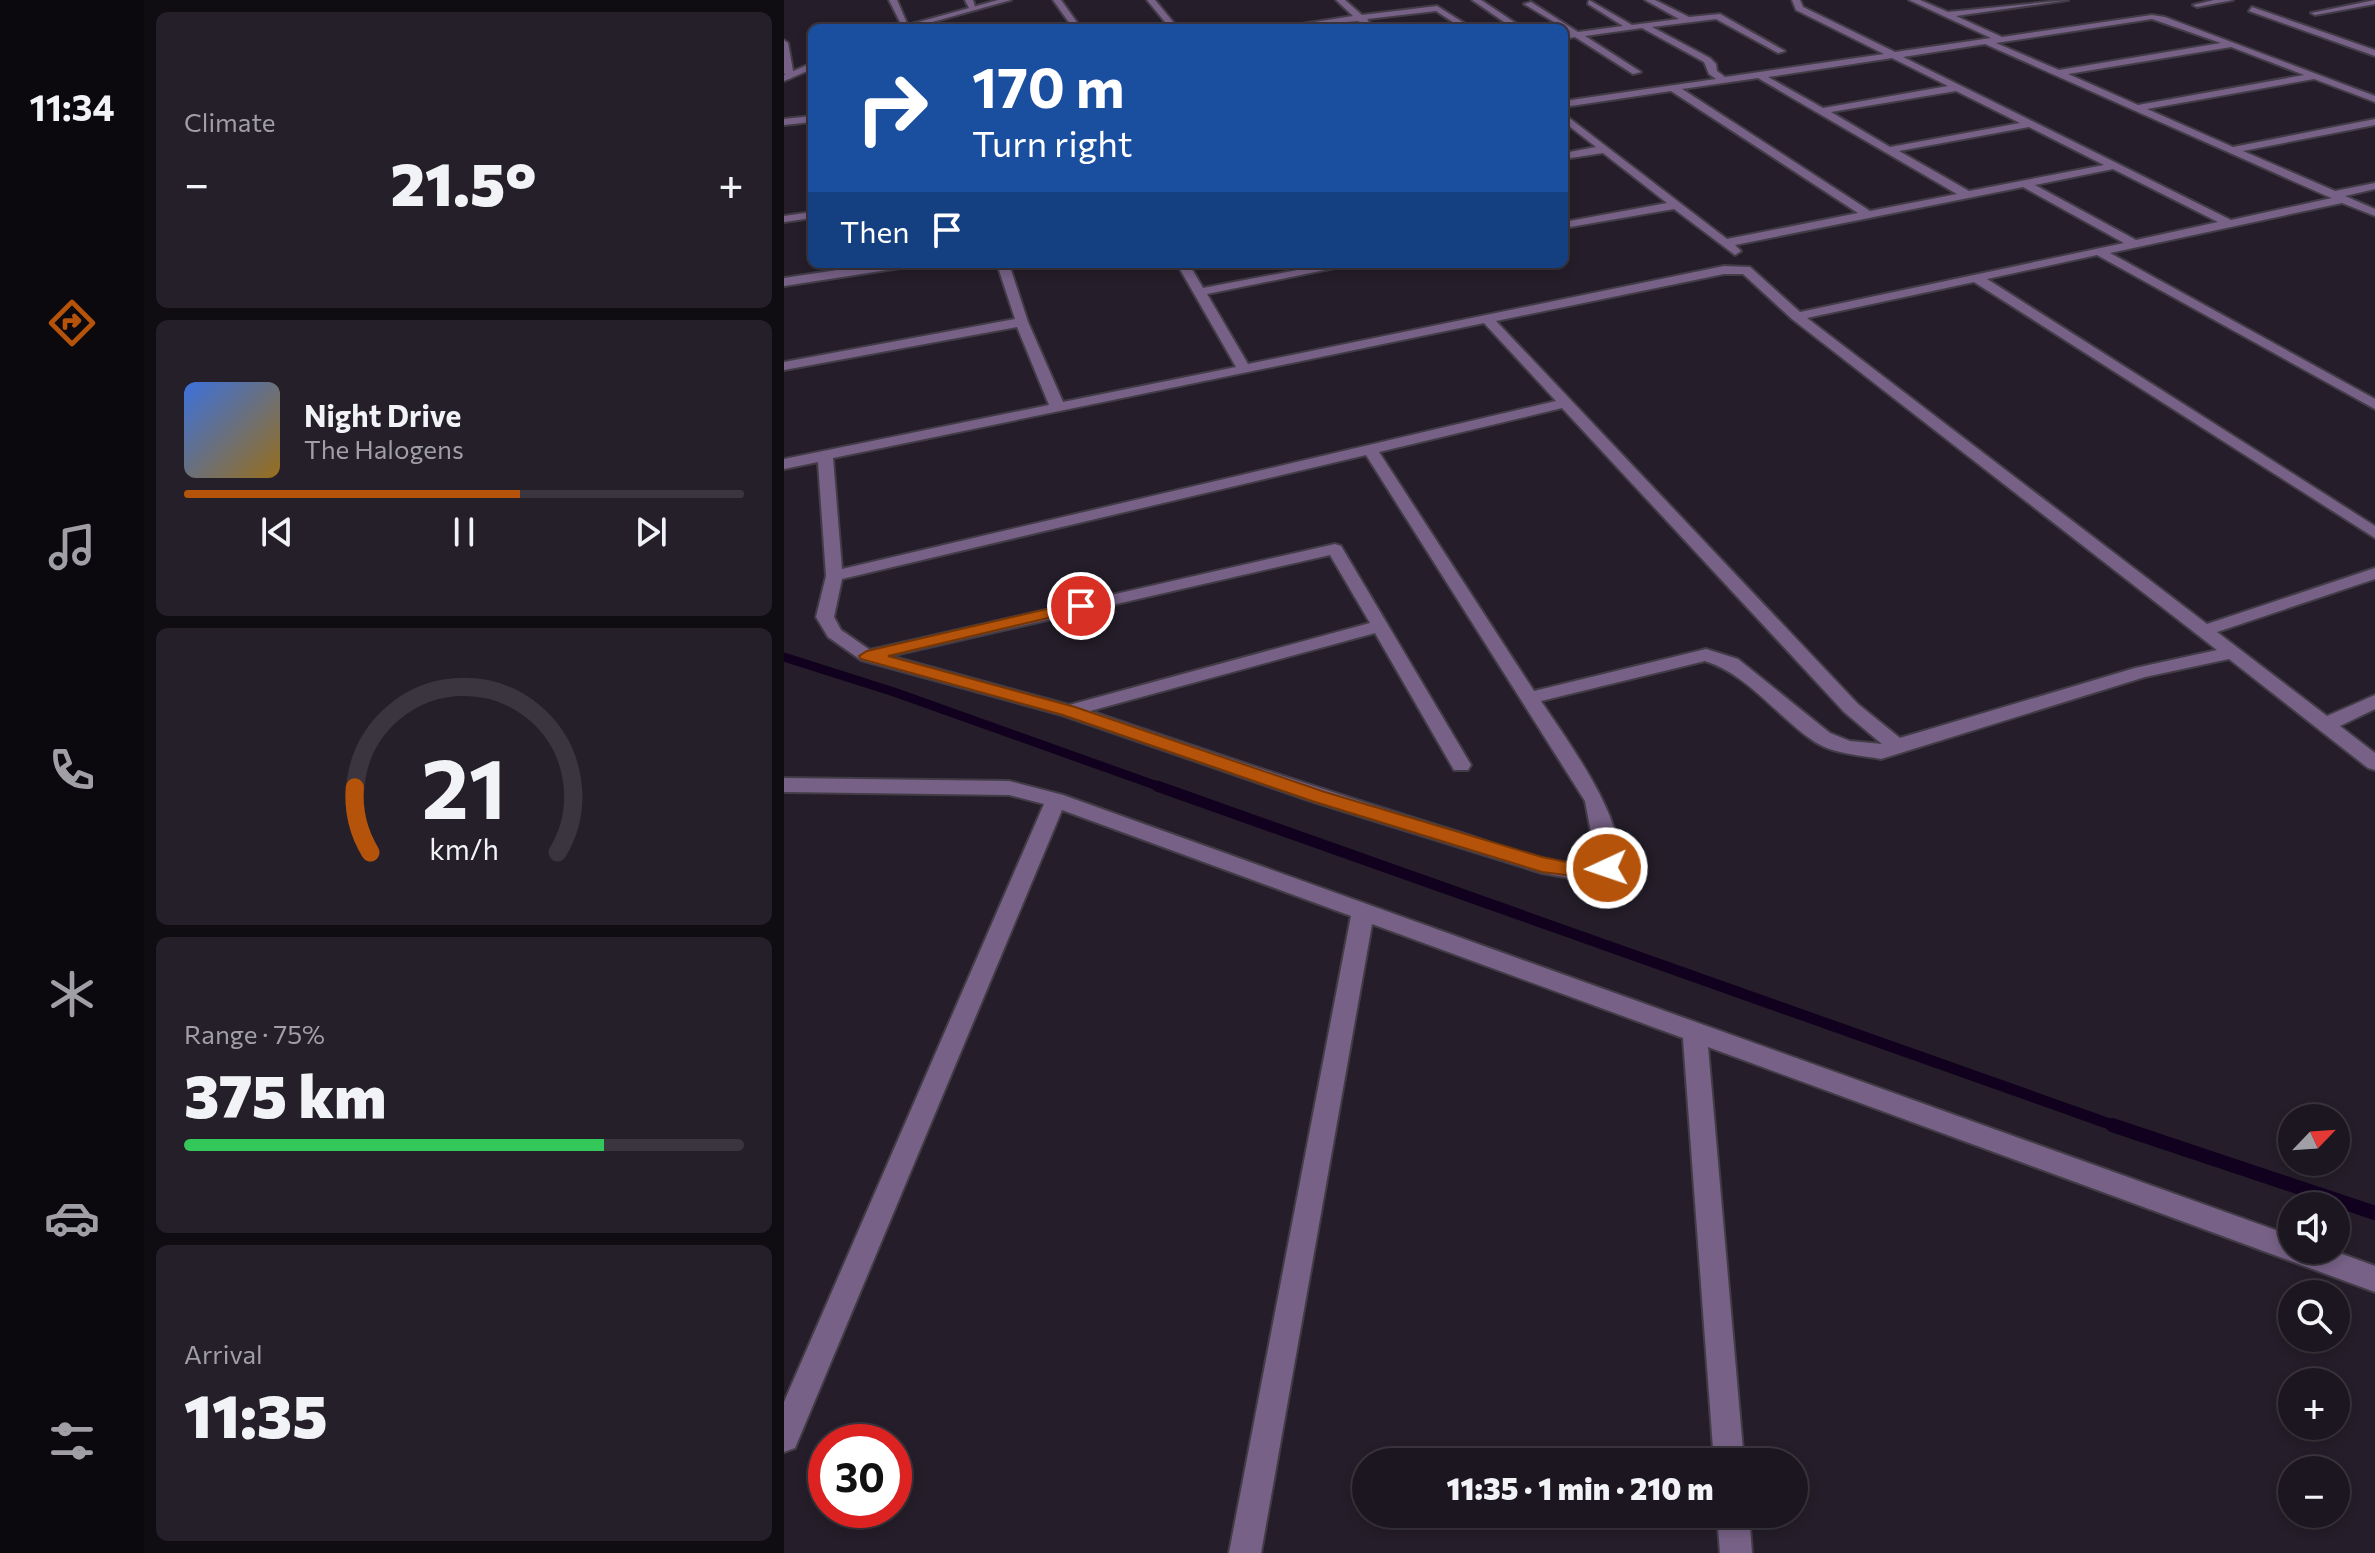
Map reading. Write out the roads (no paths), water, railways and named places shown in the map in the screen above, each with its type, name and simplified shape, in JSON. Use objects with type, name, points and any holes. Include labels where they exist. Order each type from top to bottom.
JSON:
[{"type":"street","points":[[893,0],[903,24]]},
{"type":"street","points":[[913,24],[971,4],[1007,0]]},
{"type":"street","points":[[1057,0],[1074,24]]},
{"type":"street","points":[[1151,0],[1171,24]]},
{"type":"street","points":[[1340,0],[1367,24]]},
{"type":"street","points":[[1428,0],[1462,24]]},
{"type":"street","points":[[1476,0],[1513,24]]},
{"type":"street","points":[[1649,0],[1686,19]]},
{"type":"street","points":[[1796,0],[1799,8],[1889,55],[2230,224]]},
{"type":"street","points":[[1913,0],[2000,39]]},
{"type":"street","points":[[1947,15],[2064,0]]},
{"type":"street","points":[[2197,5],[2229,0]]},
{"type":"street","points":[[1591,2],[1629,26]]},
{"type":"street","points":[[2315,13],[2375,2]]},
{"type":"street","points":[[1528,4],[1559,24]]},
{"type":"street","points":[[1312,24],[1437,8]]},
{"type":"street","points":[[2252,9],[2375,53]]},
{"type":"street","points":[[1568,35],[1718,17],[1781,51]]},
{"type":"street","points":[[1568,103],[2152,17],[2375,99]]},
{"type":"street","points":[[1642,25],[1707,60],[1712,64],[1712,72],[1722,79]]},
{"type":"street","points":[[1568,30],[1636,72]]},
{"type":"street","points":[[1985,41],[2375,213]]},
{"type":"street","points":[[784,43],[786,77],[808,68]]},
{"type":"street","points":[[2059,73],[2232,45]]},
{"type":"street","points":[[1757,74],[1967,195]]},
{"type":"street","points":[[2136,108],[2314,76]]},
{"type":"street","points":[[1673,88],[1868,215]]},
{"type":"street","points":[[1821,111],[1956,88]]},
{"type":"street","points":[[784,122],[808,119]]},
{"type":"street","points":[[1568,120],[1726,243],[1797,316],[2375,763]]},
{"type":"street","points":[[2232,150],[2375,122]]},
{"type":"street","points":[[1889,150],[2029,124]]},
{"type":"street","points":[[1568,155],[1606,149]]},
{"type":"street","points":[[1726,243],[2113,166]]},
{"type":"street","points":[[2025,184],[2135,244]]},
{"type":"street","points":[[1797,316],[2230,224],[2375,186]]},
{"type":"street","points":[[1568,224],[1676,205]]},
{"type":"street","points":[[784,219],[808,216]]},
{"type":"street","points":[[2100,252],[2375,405]]},
{"type":"street","points":[[784,282],[874,268]]},
{"type":"street","points":[[1004,268],[1022,322],[1057,406]]},
{"type":"street","points":[[1185,268],[1244,369]]},
{"type":"street","points":[[1199,292],[1327,268]]},
{"type":"street","points":[[784,464],[1724,270],[1752,273]]},
{"type":"street","points":[[1977,278],[2375,533]]},
{"type":"street","points":[[1487,319],[1851,708],[1897,746]]},
{"type":"street","points":[[784,366],[1022,322]]},
{"type":"street","points":[[834,576],[1565,403]]},
{"type":"street","points":[[825,454],[834,576],[825,617],[834,633],[867,656],[1069,711],[1348,806],[1542,865],[1597,872],[1607,868],[1609,857],[1595,800],[1369,448]]},
{"type":"street","points":[[867,656],[1331,548],[1338,550],[1461,765]]},
{"type":"street","points":[[2203,631],[2375,573]]},
{"type":"street","points":[[1069,711],[1380,626]]},
{"type":"street","points":[[1530,698],[1706,655],[1732,663],[1823,738],[1847,747],[1881,752],[2142,672],[2230,653]]},
{"type":"street","points":[[2325,725],[2375,701]]},
{"type":"street","points":[[784,785],[1009,788],[1056,800],[2278,1245]]},
{"type":"street","points":[[784,1437],[1056,800]]},
{"type":"street","points":[[1245,1553],[1363,912]]},
{"type":"street","points":[[1695,1033],[1728,1448]]},
{"type":"street","points":[[2333,1264],[2375,1279]]},
{"type":"street","points":[[1734,1528],[1736,1553]]},
{"type":"waterway","points":[[784,657],[894,692],[1163,788]]},
{"type":"waterway","points":[[1157,786],[2118,1127]]},
{"type":"waterway","points":[[2112,1125],[2375,1213]]}]
